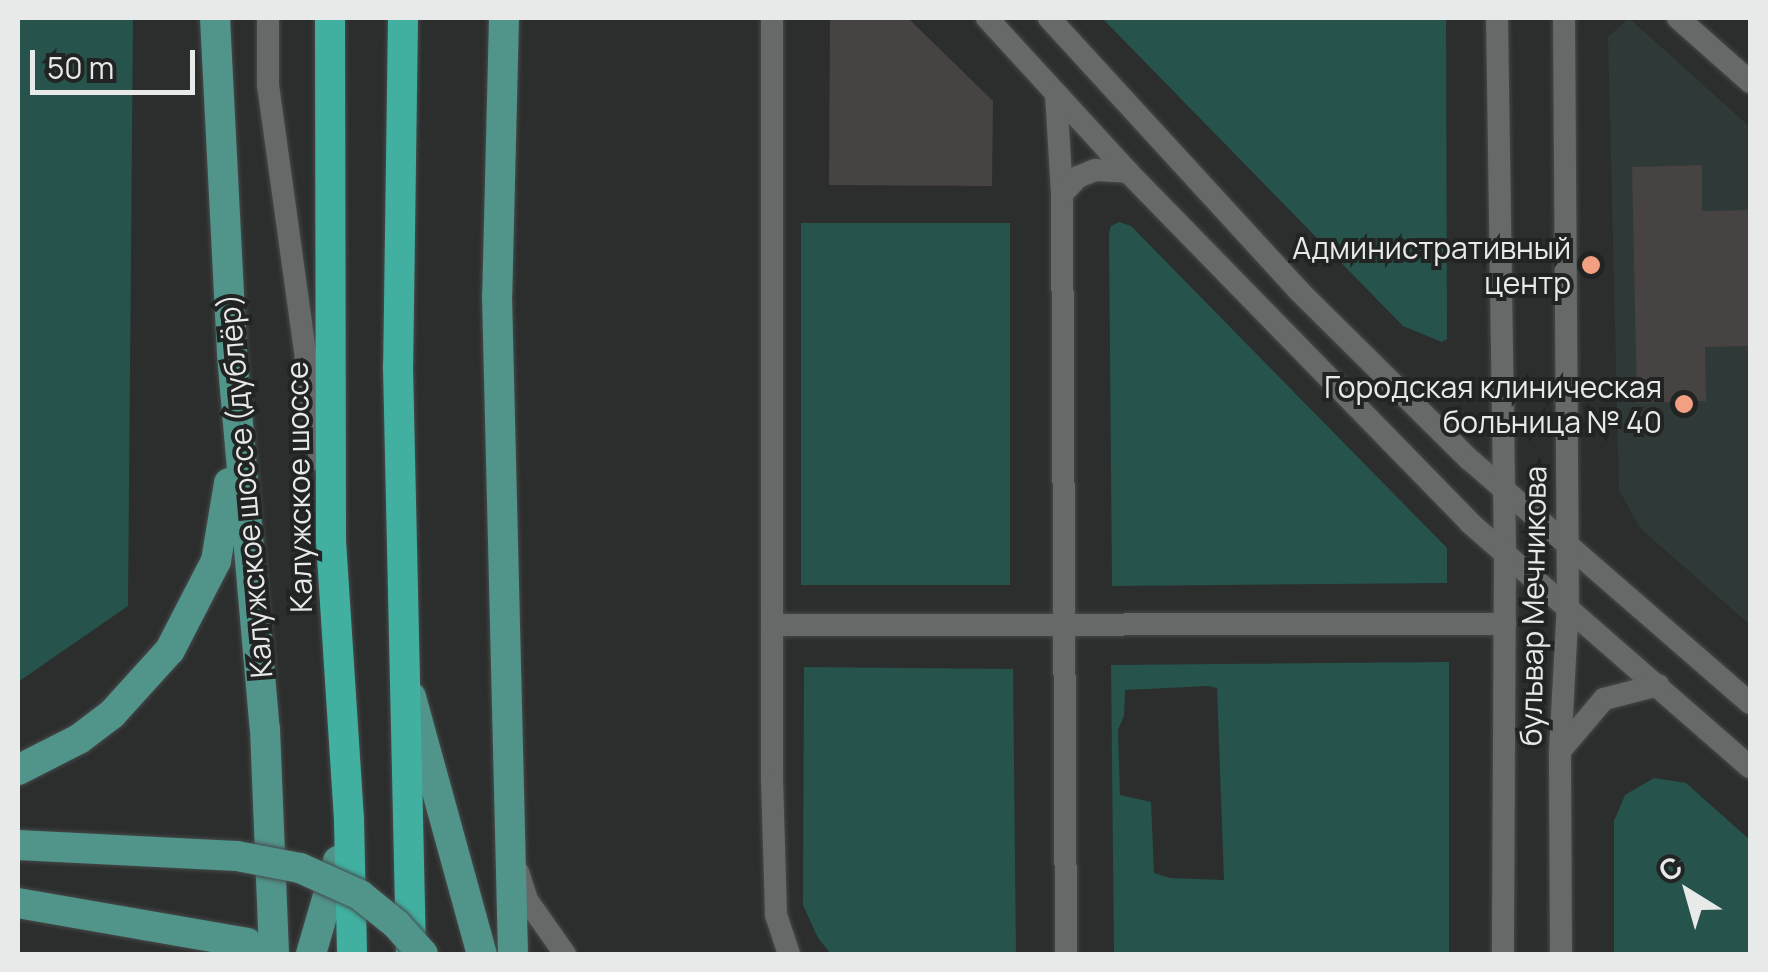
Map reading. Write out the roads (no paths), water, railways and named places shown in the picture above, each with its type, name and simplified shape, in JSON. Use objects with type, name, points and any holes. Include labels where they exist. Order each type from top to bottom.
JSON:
[{"type":"highway","name":"Калужское шоссе","points":[[330,18],[331,541],[349,820],[352,954]]},
{"type":"highway","points":[[404,18],[398,366],[410,954]]},
{"type":"main road","name":"Калужское шоссе (дублёр)","points":[[215,18],[232,355],[265,729],[261,949]]},
{"type":"main road","points":[[504,18],[497,295],[513,954]]},
{"type":"main road","points":[[18,770],[79,740],[140,689],[194,611],[216,561],[226,521],[232,355]]},
{"type":"main road","points":[[402,660],[482,954]]},
{"type":"main road","points":[[311,954],[349,820]]},
{"type":"main road","points":[[18,845],[237,856],[300,868],[360,895],[396,924],[423,954]]},
{"type":"main road","points":[[18,903],[261,949]]},
{"type":"street","points":[[268,18],[268,85],[331,541]]},
{"type":"street","points":[[772,18],[775,901],[779,930],[789,954]]},
{"type":"street","points":[[987,18],[1128,172],[1470,524],[1568,605],[1750,767]]},
{"type":"street","name":"бульвар Мечникова","points":[[1498,18],[1502,486],[1506,552],[1503,954]]},
{"type":"street","name":"бульвар Мечникова","points":[[1561,954],[1560,751],[1568,605],[1564,18]]},
{"type":"street","points":[[1678,18],[1750,82]]},
{"type":"street","points":[[1058,22],[1300,292],[1502,486],[1566,538],[1750,703]]},
{"type":"street","points":[[1056,95],[1062,194],[1066,954]]},
{"type":"street","points":[[1062,194],[1086,173],[1102,169],[1128,172]]},
{"type":"street","points":[[772,625],[1505,624]]},
{"type":"street","points":[[1560,751],[1604,700],[1658,685]]},
{"type":"street","points":[[510,851],[527,900],[565,954]]},
{"type":"place","name":"Административный центр","points":[[1591,265]]},
{"type":"place","name":"Городская клиническая больница № 40","points":[[1684,404]]}]
